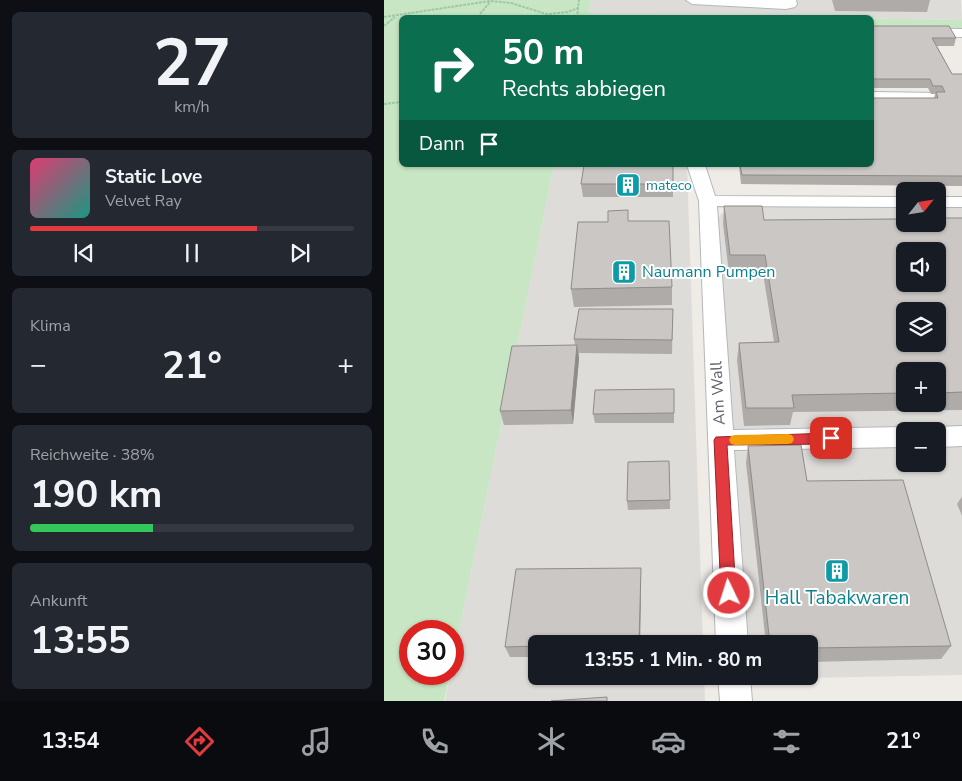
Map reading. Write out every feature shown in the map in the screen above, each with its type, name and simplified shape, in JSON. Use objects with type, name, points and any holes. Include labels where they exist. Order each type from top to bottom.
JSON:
[{"type":"street","points":[[692,0],[786,5],[791,4],[790,0]]},
{"type":"street","points":[[874,32],[961,29]]},
{"type":"street","points":[[874,97],[941,98]]},
{"type":"street","name":"Am Wall","points":[[697,167],[708,201],[731,635]]},
{"type":"street","points":[[708,201],[896,202]]},
{"type":"street","points":[[946,202],[962,202]]},
{"type":"street","points":[[946,437],[962,436]]},
{"type":"street","points":[[720,440],[896,437]]},
{"type":"street","points":[[735,685],[736,701]]},
{"type":"path","points":[[577,15],[579,0]]},
{"type":"path","points":[[480,15],[490,1]]},
{"type":"path","points":[[402,15],[490,1],[511,3],[549,15]]},
{"type":"path","points":[[546,14],[568,12],[578,8]]},
{"type":"path","points":[[384,26],[396,16]]},
{"type":"path","points":[[384,17],[399,16]]},
{"type":"path","points":[[384,104],[399,102]]},
{"type":"shaded area","points":[[591,0],[961,0],[962,20],[874,19],[874,15],[589,14]]},
{"type":"shaded area","points":[[554,167],[687,167],[703,635],[528,635],[528,685],[704,685],[705,701],[445,701],[448,685],[464,685],[464,620],[461,620]]},
{"type":"shaded area","points":[[748,206],[896,207],[896,232],[946,232],[946,207],[962,207],[962,675],[818,678],[818,635],[748,635],[718,219],[721,214],[728,210]]},
{"type":"green space","points":[[384,0],[591,0],[589,14],[651,15],[399,15],[399,167],[554,167],[461,620],[399,620],[399,685],[448,685],[444,701],[384,701]]},
{"type":"green space","points":[[874,19],[962,20],[962,31],[874,30]]},
{"type":"building","points":[[874,26],[949,26],[956,38],[932,38],[952,74],[963,74],[963,176],[742,175],[740,167],[874,167],[874,98],[938,98],[936,92],[945,92],[942,86],[933,86],[930,79],[874,79]]},
{"type":"building","points":[[584,167],[673,167],[673,184],[581,184]]},
{"type":"building","points":[[724,206],[762,206],[764,220],[896,219],[896,232],[946,232],[946,218],[963,218],[963,392],[946,393],[946,362],[896,362],[896,393],[792,395],[794,408],[746,408],[739,343],[779,342],[765,255],[730,255]]},
{"type":"building","name":"Naumann Pumpen","points":[[628,210],[628,221],[669,221],[672,287],[571,289],[578,222],[608,222],[608,211]]},
{"type":"building","points":[[579,309],[673,309],[672,340],[574,339]]},
{"type":"building","points":[[577,345],[571,410],[500,411],[512,346]]},
{"type":"building","points":[[674,389],[674,413],[593,414],[595,390]]},
{"type":"building","name":"Hall Tabakwaren","points":[[801,445],[807,481],[903,480],[951,646],[818,648],[818,635],[769,635],[748,446]]},
{"type":"building","points":[[669,461],[670,500],[627,501],[628,462]]},
{"type":"building","points":[[641,568],[639,635],[528,635],[528,646],[505,647],[516,569]]},
{"type":"building","points":[[607,697],[607,701],[551,701]]},
{"type":"slow traffic","points":[[735,440],[788,439]]},
{"type":"place","name":"mateco","points":[[628,185]]},
{"type":"place","name":"Naumann Pumpen","points":[[624,272]]},
{"type":"place","name":"Hall Tabakwaren","points":[[837,571]]},
{"type":"route","points":[[729,593],[720,440],[831,438]]}]
